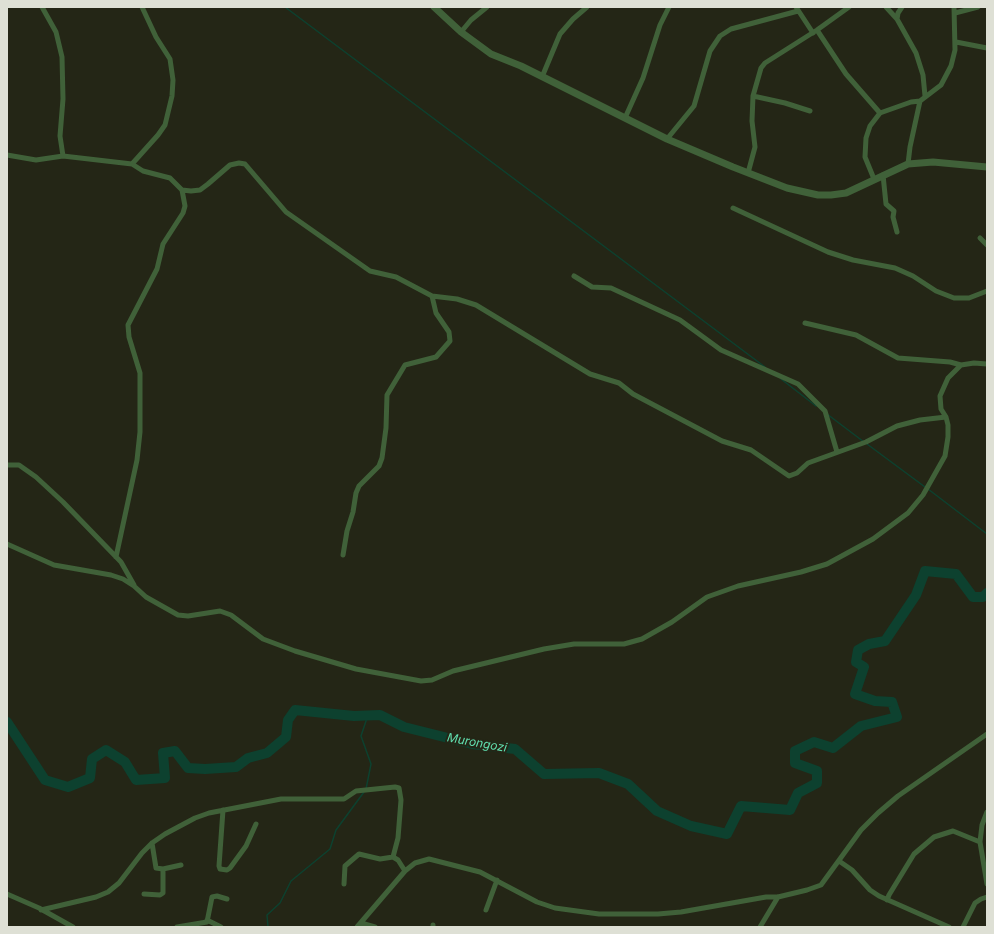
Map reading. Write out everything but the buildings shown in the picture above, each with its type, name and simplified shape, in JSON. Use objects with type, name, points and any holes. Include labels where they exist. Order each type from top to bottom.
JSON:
[{"type":"street","points":[[42,7],[56,32],[62,58],[63,99],[60,136],[62,156]]},
{"type":"street","points":[[132,164],[165,125],[174,80],[170,59],[156,37],[142,7]]},
{"type":"street","points":[[434,7],[461,32],[491,54],[542,77],[667,139],[787,188],[824,196],[846,193],[908,164],[927,162],[986,166]]},
{"type":"street","points":[[461,32],[471,20],[487,7]]},
{"type":"street","points":[[542,77],[560,34],[573,19],[587,7]]},
{"type":"street","points":[[625,118],[643,78],[660,25],[669,7]]},
{"type":"street","points":[[748,173],[755,147],[752,121],[753,96],[759,72],[765,63],[849,7]]},
{"type":"street","points":[[886,7],[897,19],[918,58],[925,96]]},
{"type":"street","points":[[897,19],[898,12],[902,7]]},
{"type":"street","points":[[908,164],[920,101],[941,85],[947,77],[954,58],[956,42],[954,10],[978,7]]},
{"type":"street","points":[[667,139],[694,106],[710,51],[720,36],[731,29],[797,9],[846,74],[880,113]]},
{"type":"street","points":[[956,42],[987,48]]},
{"type":"street","points":[[753,96],[785,103],[810,111]]},
{"type":"street","points":[[874,179],[865,157],[865,146],[870,126],[880,113],[911,102],[920,101]]},
{"type":"street","points":[[7,155],[36,160],[62,156],[132,164],[143,170],[170,178],[182,190],[185,206],[183,213],[163,244],[157,269],[128,325],[129,337],[140,372],[140,432],[137,460],[116,557]]},
{"type":"street","points":[[182,190],[200,190],[230,165],[239,163],[245,164],[286,212],[358,263],[375,273],[396,277],[432,296],[457,299],[476,305],[590,374],[619,383],[632,394],[722,441],[752,450],[789,476],[797,473],[808,463],[866,442],[897,426],[914,421],[946,417]]},
{"type":"street","points":[[883,175],[886,204],[894,211],[893,216],[897,232]]},
{"type":"street","points":[[733,208],[828,252],[853,260],[895,268],[913,276],[936,291],[954,298],[969,298],[987,291]]},
{"type":"street","points":[[980,238],[987,245]]},
{"type":"street","points":[[574,276],[592,287],[611,288],[680,320],[721,350],[798,384],[825,411],[837,452]]},
{"type":"street","points":[[343,555],[356,493],[359,486],[379,466],[382,458],[386,428],[387,394],[406,365],[436,357],[450,341],[449,332],[436,313],[432,296]]},
{"type":"street","points":[[805,323],[856,335],[898,358],[950,362],[961,365],[974,363],[987,364]]},
{"type":"street","points":[[7,544],[54,565],[111,575],[134,586],[146,597],[178,615],[188,616],[220,612],[231,615],[263,639],[295,651],[356,670],[421,681],[432,680],[453,671],[544,649],[574,644],[624,644],[642,639],[655,632],[708,597],[738,586],[800,572],[827,564],[873,539],[908,513],[924,495],[944,456],[948,437],[946,417],[941,409],[940,396],[948,378],[961,365]]},
{"type":"street","points":[[7,465],[19,464],[36,477],[116,557],[127,570],[134,586]]},
{"type":"street","points":[[357,927],[405,871],[415,863],[429,859],[480,872],[537,902],[555,908],[599,914],[658,914],[681,912],[766,897],[778,897],[807,890],[821,885],[864,826],[878,813],[898,796],[987,734]]},
{"type":"street","points":[[41,910],[96,897],[108,892],[119,883],[142,853],[152,843],[190,820],[209,812],[281,799],[344,798],[356,791],[395,787],[399,788],[401,800],[398,838],[393,857]]},
{"type":"street","points":[[223,810],[220,869],[227,870],[230,868],[246,846],[256,824]]},
{"type":"street","points":[[987,812],[982,825],[980,842],[987,884]]},
{"type":"street","points":[[887,900],[888,895],[914,854],[934,837],[953,831],[980,842]]},
{"type":"street","points":[[152,843],[156,868],[163,869],[181,865]]},
{"type":"street","points":[[344,884],[345,866],[359,854],[380,860],[393,857],[398,860],[405,871]]},
{"type":"street","points":[[839,861],[852,870],[870,890],[887,900],[949,927]]},
{"type":"street","points":[[144,894],[160,895],[163,893],[163,869]]},
{"type":"street","points":[[486,910],[497,880]]},
{"type":"street","points":[[7,894],[73,927]]},
{"type":"street","points":[[177,927],[204,923],[208,920],[212,897],[217,896],[227,899]]},
{"type":"street","points":[[760,927],[778,897]]},
{"type":"street","points":[[963,927],[975,904],[981,899],[987,897]]},
{"type":"street","points":[[208,920],[221,927]]},
{"type":"street","points":[[361,923],[375,927]]},
{"type":"waterway","points":[[285,7],[765,367]]},
{"type":"waterway","points":[[781,379],[816,406]]},
{"type":"waterway","points":[[827,414],[864,442]]},
{"type":"waterway","points":[[867,444],[925,487]]},
{"type":"waterway","points":[[928,489],[987,534]]},
{"type":"waterway","name":"Murongozi","points":[[7,722],[45,780],[68,787],[90,778],[92,759],[106,750],[125,762],[136,780],[165,778],[163,753],[175,751],[188,768],[205,769],[236,767],[248,758],[267,753],[286,737],[288,720],[295,710],[354,716],[380,715],[404,727],[472,744],[515,749],[544,774],[599,773],[628,784],[657,811],[691,826],[727,834],[741,806],[790,810],[798,793],[817,783],[817,771],[795,763],[795,751],[814,742],[833,748],[861,726],[897,717],[892,702],[875,701],[855,694],[864,667],[856,662],[858,650],[869,644],[885,641],[916,595],[925,571],[956,574],[973,597],[983,597],[987,593]]},
{"type":"waterway","points":[[366,789],[371,764],[361,736],[368,715]]},
{"type":"waterway","points":[[268,927],[267,915],[280,903],[291,881],[330,849],[336,830],[364,792]]}]
